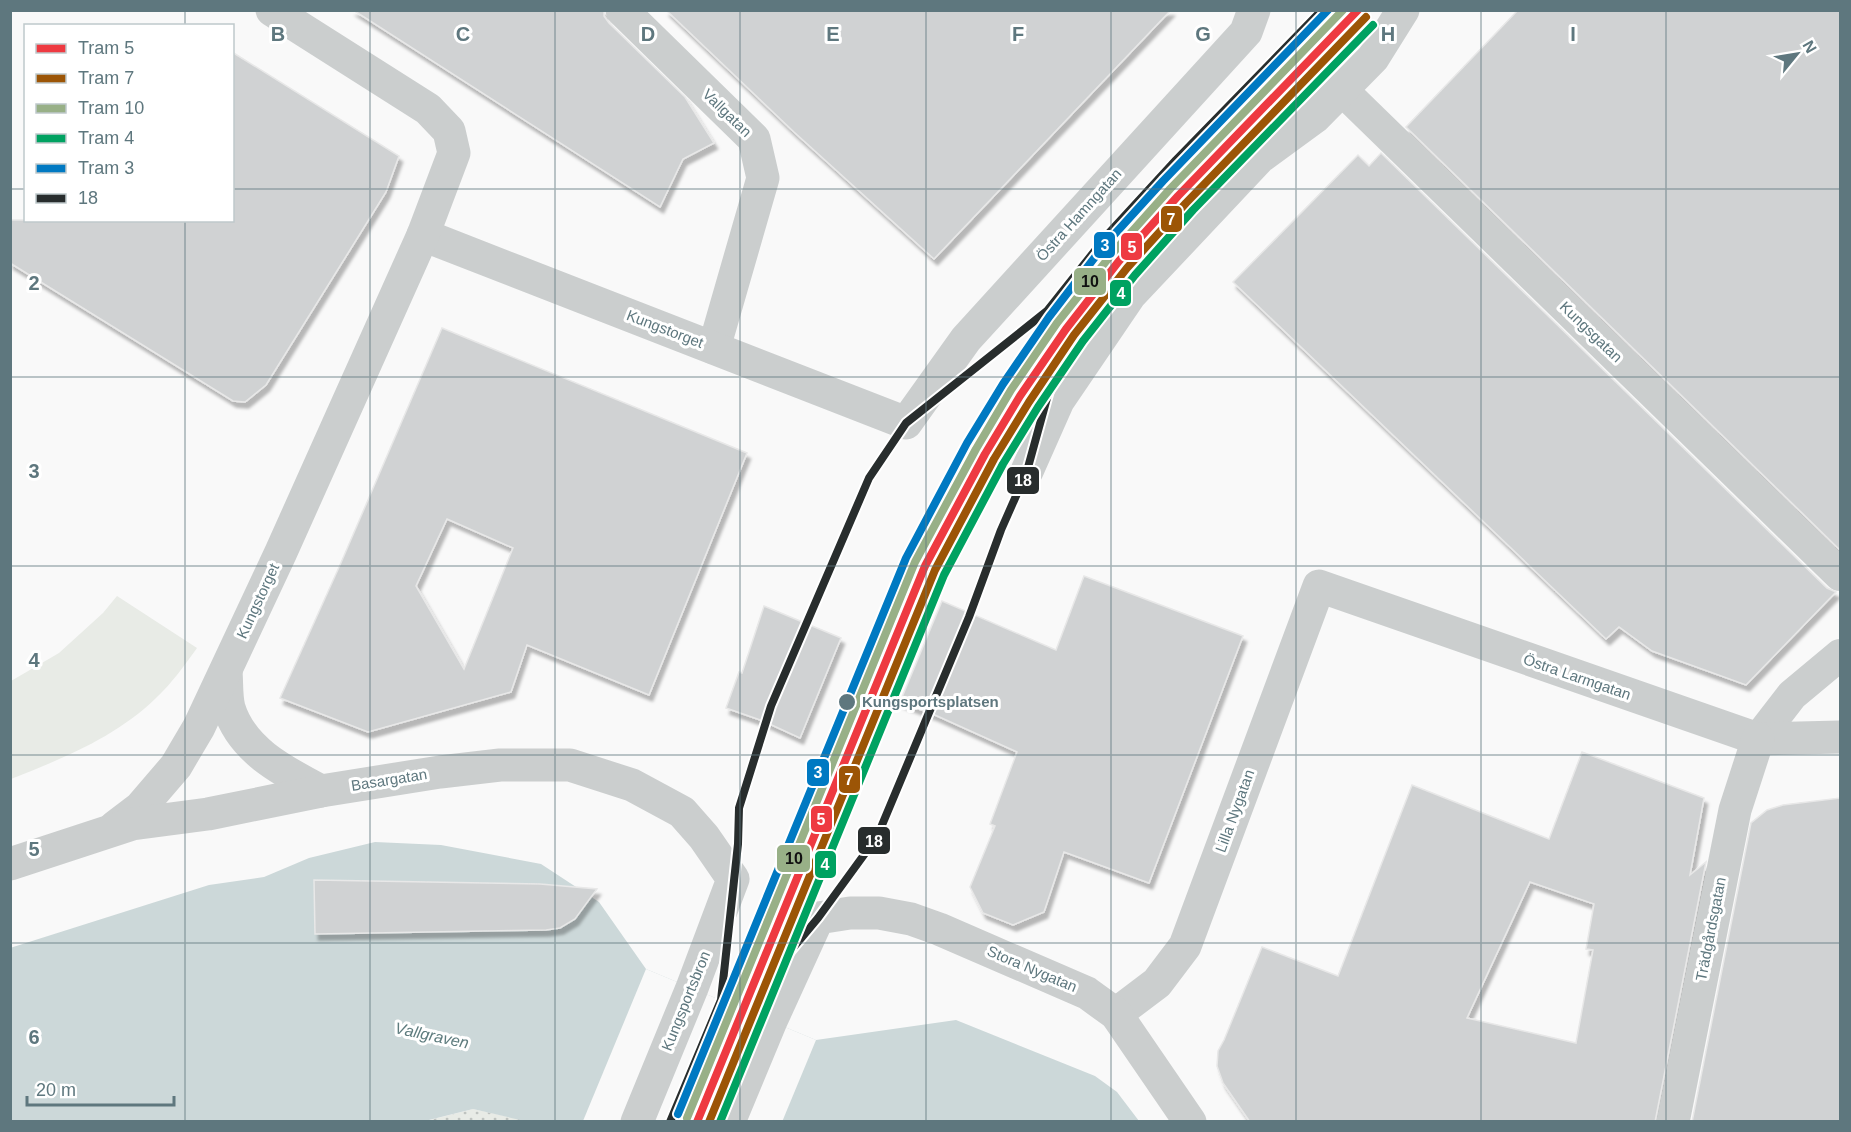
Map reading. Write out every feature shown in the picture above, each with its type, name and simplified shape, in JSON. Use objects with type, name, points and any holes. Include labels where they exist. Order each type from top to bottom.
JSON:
[{"type":"street","name":"Kungstorget","points":[[109,831],[140,808],[176,766],[200,727],[423,235],[454,153],[449,131],[428,109],[272,10]]},
{"type":"street","name":"Vallgatan","points":[[622,10],[754,139],[763,178],[714,348]]},
{"type":"street","name":"Östra Hamngatan","points":[[906,423],[966,339],[1246,32],[1254,10]]},
{"type":"street","points":[[1027,471],[1058,401],[1130,295],[1260,157],[1315,117],[1373,58],[1403,10]]},
{"type":"street","name":"Kungsgatan","points":[[1342,90],[1840,575]]},
{"type":"street","name":"Kungstorget","points":[[423,235],[906,423]]},
{"type":"street","name":"Östra Larmgatan","points":[[1319,586],[1758,739],[1840,737]]},
{"type":"street","name":"Lilla Nygatan","points":[[1116,1014],[1157,983],[1185,946],[1319,586]]},
{"type":"street","points":[[1758,739],[1792,695],[1840,655]]},
{"type":"street","name":"Kungstorget","points":[[226,671],[229,708],[242,734],[264,757],[321,791]]},
{"type":"street","name":"Trädgårdsgatan","points":[[1673,1122],[1735,810],[1758,739]]},
{"type":"street","name":"Basargatan","points":[[10,864],[132,824],[235,810],[321,791],[440,772],[500,765],[570,765],[632,785],[682,813],[704,837],[733,879]]},
{"type":"street","name":"Kungsportsbron","points":[[637,1122],[692,988],[733,879]]},
{"type":"street","name":"Stora Nygatan","points":[[729,1122],[771,1021],[818,918],[850,913],[879,913],[939,929],[1087,993],[1116,1014],[1190,1122]]},
{"type":"shaded area","points":[[117,596],[197,648],[162,692],[124,724],[88,746],[11,779],[11,681],[59,653],[103,613]]},
{"type":"shaded area","points":[[473,1109],[529,1121],[422,1122]]},
{"type":"water","name":"Vallgraven","points":[[375,842],[441,845],[541,864],[599,902],[646,969],[816,1040],[956,1020],[1095,1076],[1117,1092],[1139,1121],[529,1122],[473,1109],[421,1122],[11,1121],[10,948],[209,885],[264,877],[309,858]]},
{"type":"pier","points":[[646,969],[816,1040],[782,1122],[583,1121]]},
{"type":"building","points":[[353,10],[604,10],[604,16],[609,23],[685,97],[714,143],[683,159],[660,207]]},
{"type":"building","points":[[666,10],[1171,10],[934,259],[794,132]]},
{"type":"building","points":[[1518,10],[1840,10],[1840,550],[1406,127]]},
{"type":"building","points":[[234,53],[399,156],[386,192],[266,385],[245,402],[233,401],[10,263],[10,220],[24,220],[24,222],[234,222]]},
{"type":"building","points":[[1381,153],[1827,588],[1836,592],[1746,685],[1652,651],[1619,627],[1606,639],[1233,282],[1358,155],[1369,166]]},
{"type":"building","points":[[442,328],[747,453],[649,695],[527,645],[511,692],[368,732],[280,698]],"holes":[[[447,519],[513,548],[464,669],[416,586]]]},
{"type":"building","points":[[1084,576],[1243,636],[1149,883],[1064,852],[1044,912],[1013,925],[983,913],[970,887],[995,826],[990,824],[1017,752],[900,702],[942,601],[1056,650]]},
{"type":"building","points":[[764,606],[841,638],[800,738],[763,721],[726,708],[739,672],[742,673]]},
{"type":"building","points":[[1582,752],[1704,798],[1690,875],[1706,862],[1655,1122],[1250,1122],[1223,1083],[1217,1066],[1218,1051],[1262,947],[1338,976],[1412,785],[1549,839]],"holes":[[[1530,882],[1594,904],[1586,949],[1593,950],[1576,1043],[1467,1018]]]},
{"type":"building","points":[[1840,798],[1840,1122],[1692,1122],[1751,823],[1767,810],[1783,805]]},
{"type":"building","points":[[314,880],[540,884],[597,889],[575,919],[560,928],[315,934]]},
{"type":"tram line","name":"3","points":[[678,1114],[906,558],[967,443],[1003,384],[1049,317],[1102,248],[1163,181],[1328,10]]},
{"type":"tram line","name":"10","points":[[687,1118],[915,562],[976,449],[1011,390],[1057,323],[1111,255],[1170,189],[1343,10]]},
{"type":"tram line","name":"5","points":[[697,1122],[925,566],[985,454],[1020,396],[1066,329],[1119,261],[1178,196],[1358,10]]},
{"type":"tram line","name":"7","points":[[709,1122],[935,570],[994,459],[1074,335],[1127,268],[1186,203],[1366,17]]},
{"type":"tram line","name":"4","points":[[720,1122],[944,575],[1003,464],[1083,341],[1135,275],[1193,210],[1373,25]]},
{"type":"transit line","name":"18","points":[[670,1122],[721,1000],[738,844],[739,808],[771,706],[869,478],[906,423],[1047,311],[1109,233],[1176,160],[1322,10]]},
{"type":"transit line","name":"18","points":[[724,1054],[742,1009],[818,918],[877,837],[1027,471],[1066,329],[1103,282]]},
{"type":"place","name":"Kungsportsplatsen","points":[[847,702]]}]
